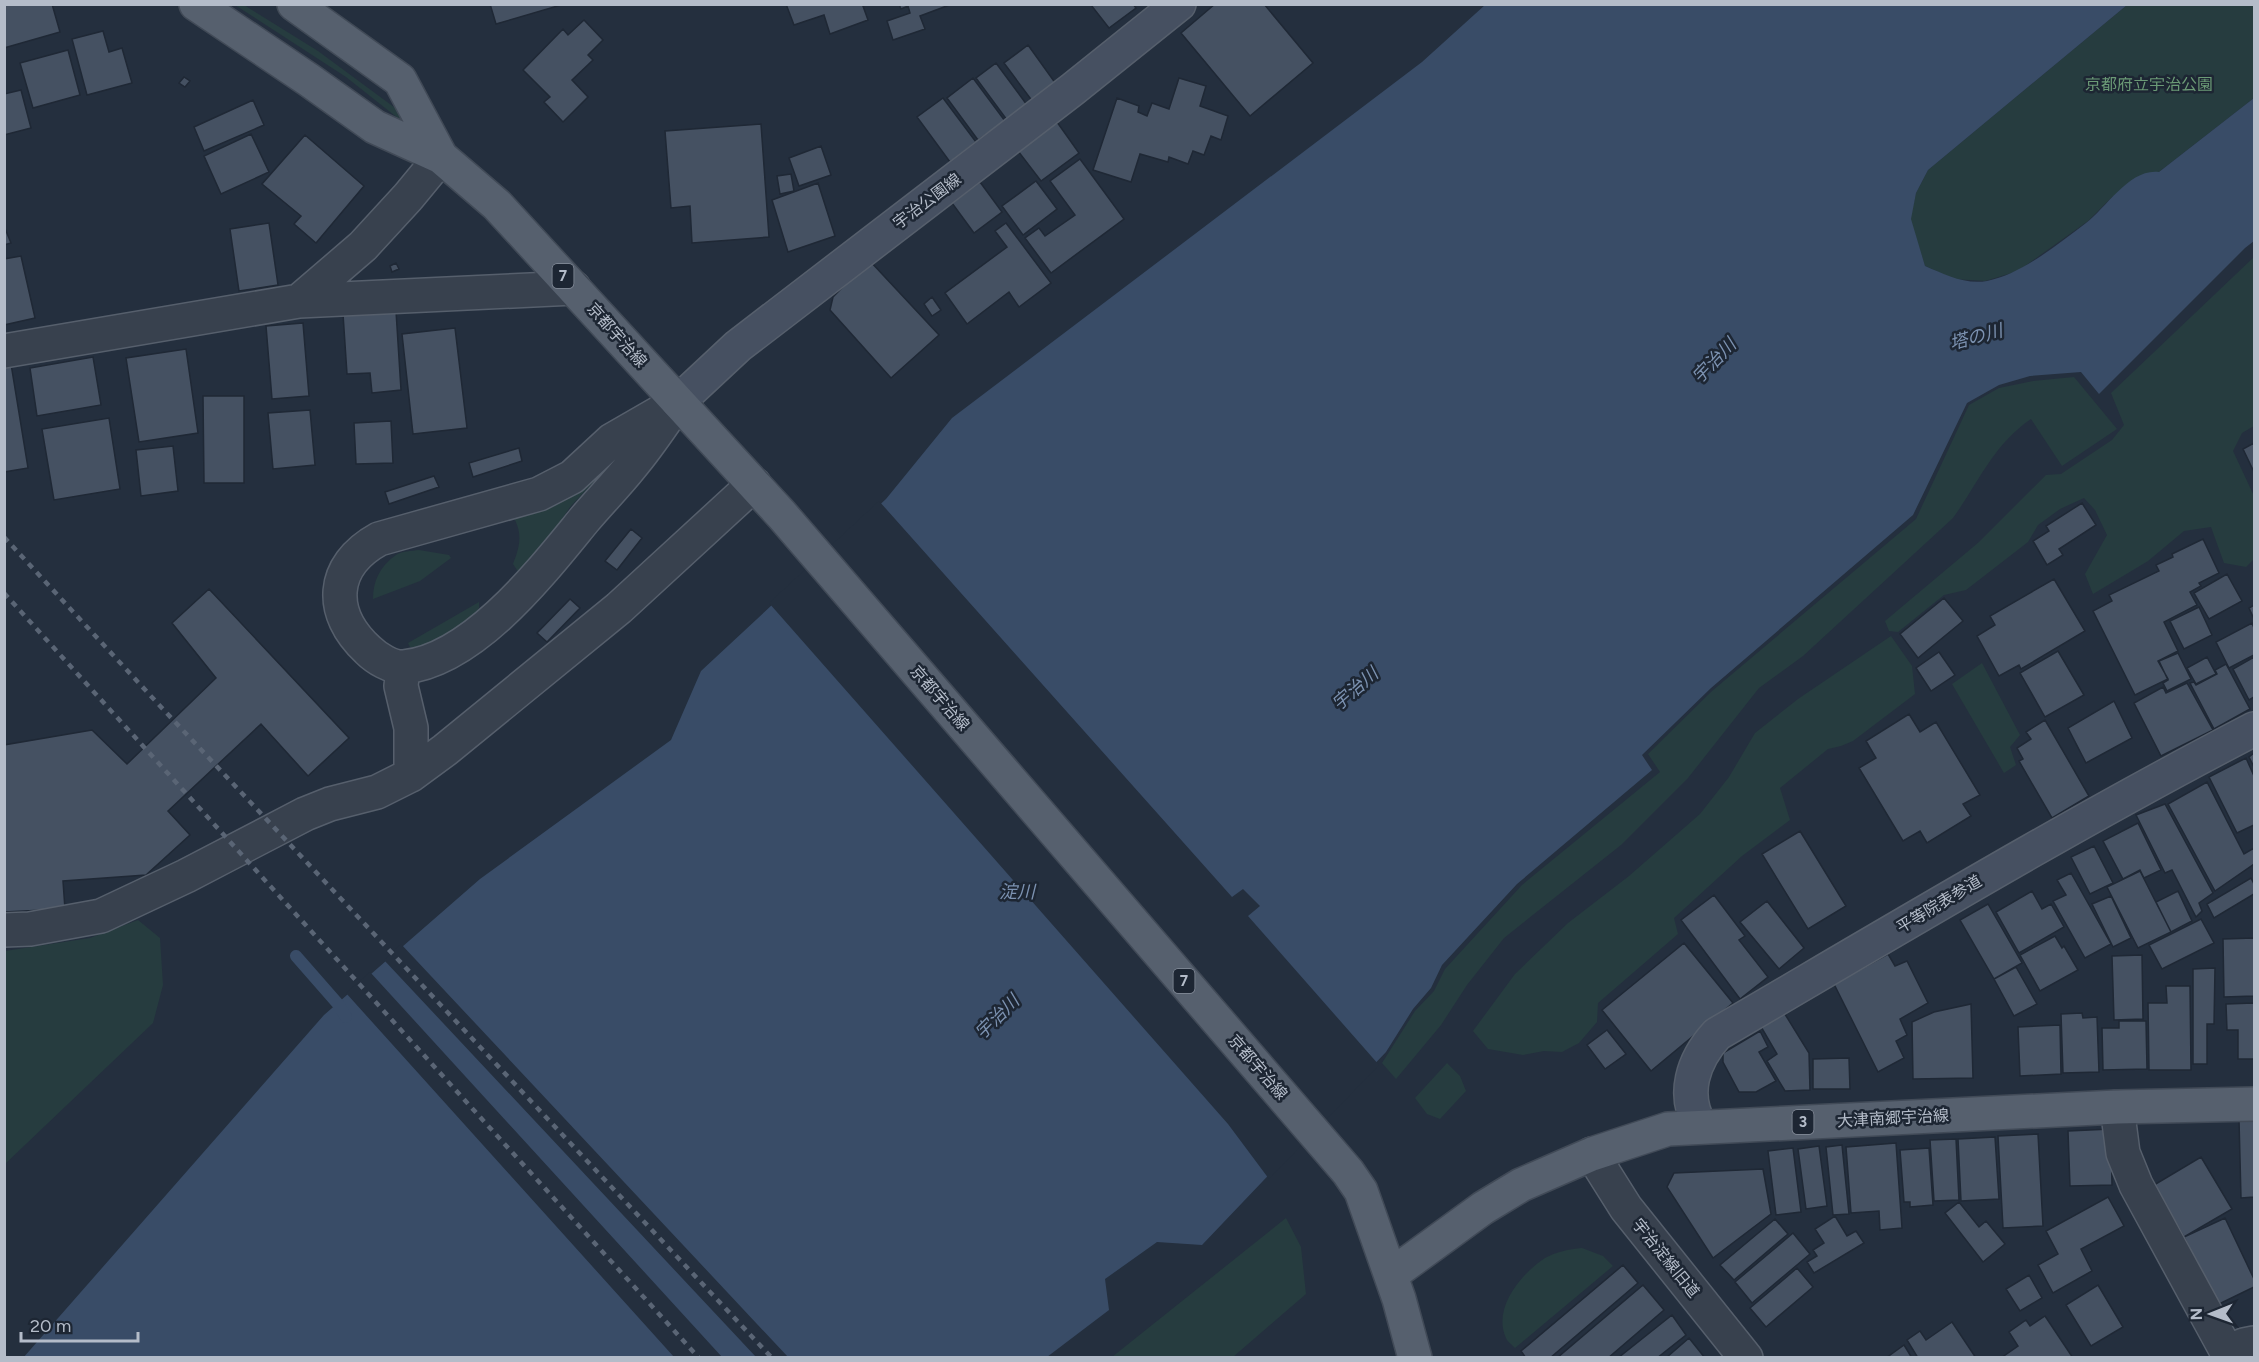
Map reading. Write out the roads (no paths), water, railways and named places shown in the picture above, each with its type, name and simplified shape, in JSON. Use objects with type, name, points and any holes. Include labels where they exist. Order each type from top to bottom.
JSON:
[{"type":"main road","name":"京都宇治線","points":[[196,4],[375,127],[441,157],[497,205],[782,515],[1348,1172],[1361,1191],[1391,1275],[1415,1358]]},
{"type":"main road","name":"京都宇治線","points":[[294,4],[400,80],[441,157]]},
{"type":"main road","name":"宇治公園線","points":[[678,402],[738,346],[1179,4]]},
{"type":"main road","name":"平等院表参道","points":[[1701,1127],[1694,1116],[1690,1093],[1692,1076],[1698,1060],[1717,1034],[2039,845],[2163,776],[2254,729]]},
{"type":"main road","name":"大津南郷宇治線","points":[[1391,1275],[1483,1208],[1521,1185],[1592,1154],[1668,1129],[2117,1107],[2254,1104]]},
{"type":"street","points":[[299,301],[363,246],[441,157]]},
{"type":"street","points":[[363,246],[364,271],[378,287],[391,296]]},
{"type":"street","points":[[4,351],[299,301],[574,288]]},
{"type":"street","points":[[678,402],[633,464],[536,579],[489,624],[445,655],[403,667],[372,654],[358,641],[346,624],[340,605],[339,586],[345,572],[364,547],[379,539],[539,494],[572,477],[612,440],[678,402]]},
{"type":"street","points":[[4,930],[30,929],[101,916],[186,876],[304,814],[330,804],[377,792],[411,775],[618,608],[754,484]]},
{"type":"street","points":[[403,667],[401,686],[411,728],[411,775]]},
{"type":"street","points":[[2117,1107],[2123,1153],[2136,1185],[2227,1352],[2254,1343]]},
{"type":"street","name":"宇治淀線旧道","points":[[1592,1154],[1626,1208],[1746,1358]]},
{"type":"water","name":"淀川","points":[[1485,5],[2127,5],[1928,170],[1916,193],[1911,219],[1925,266],[1955,278],[1979,282],[2013,272],[2039,257],[2086,223],[2129,182],[2148,172],[2159,172],[2254,98],[2254,241],[2099,394],[2081,372],[2030,376],[1999,385],[1967,403],[1913,515],[1711,688],[1642,755],[1652,770],[1517,884],[1442,965],[1431,988],[1413,1009],[1386,1052],[1202,1245],[1157,1242],[1105,1279],[1109,1310],[1047,1357],[23,1358],[324,1015],[480,879],[671,740],[701,671],[886,499],[952,418],[1422,62]]},
{"type":"waterway","points":[[296,956],[338,1004],[346,1017]]},
{"type":"railway","points":[[4,537],[772,1358]]},
{"type":"railway","points":[[4,593],[699,1358]]},
{"type":"park label","name":"京都府立宇治公園","points":[[2149,84]]},
{"type":"water label","name":"塔の川","points":[[1976,337]]},
{"type":"water label","name":"宇治川","points":[[1714,361]]},
{"type":"water label","name":"宇治川","points":[[1355,689]]},
{"type":"water label","name":"宇治川","points":[[997,1017]]}]
